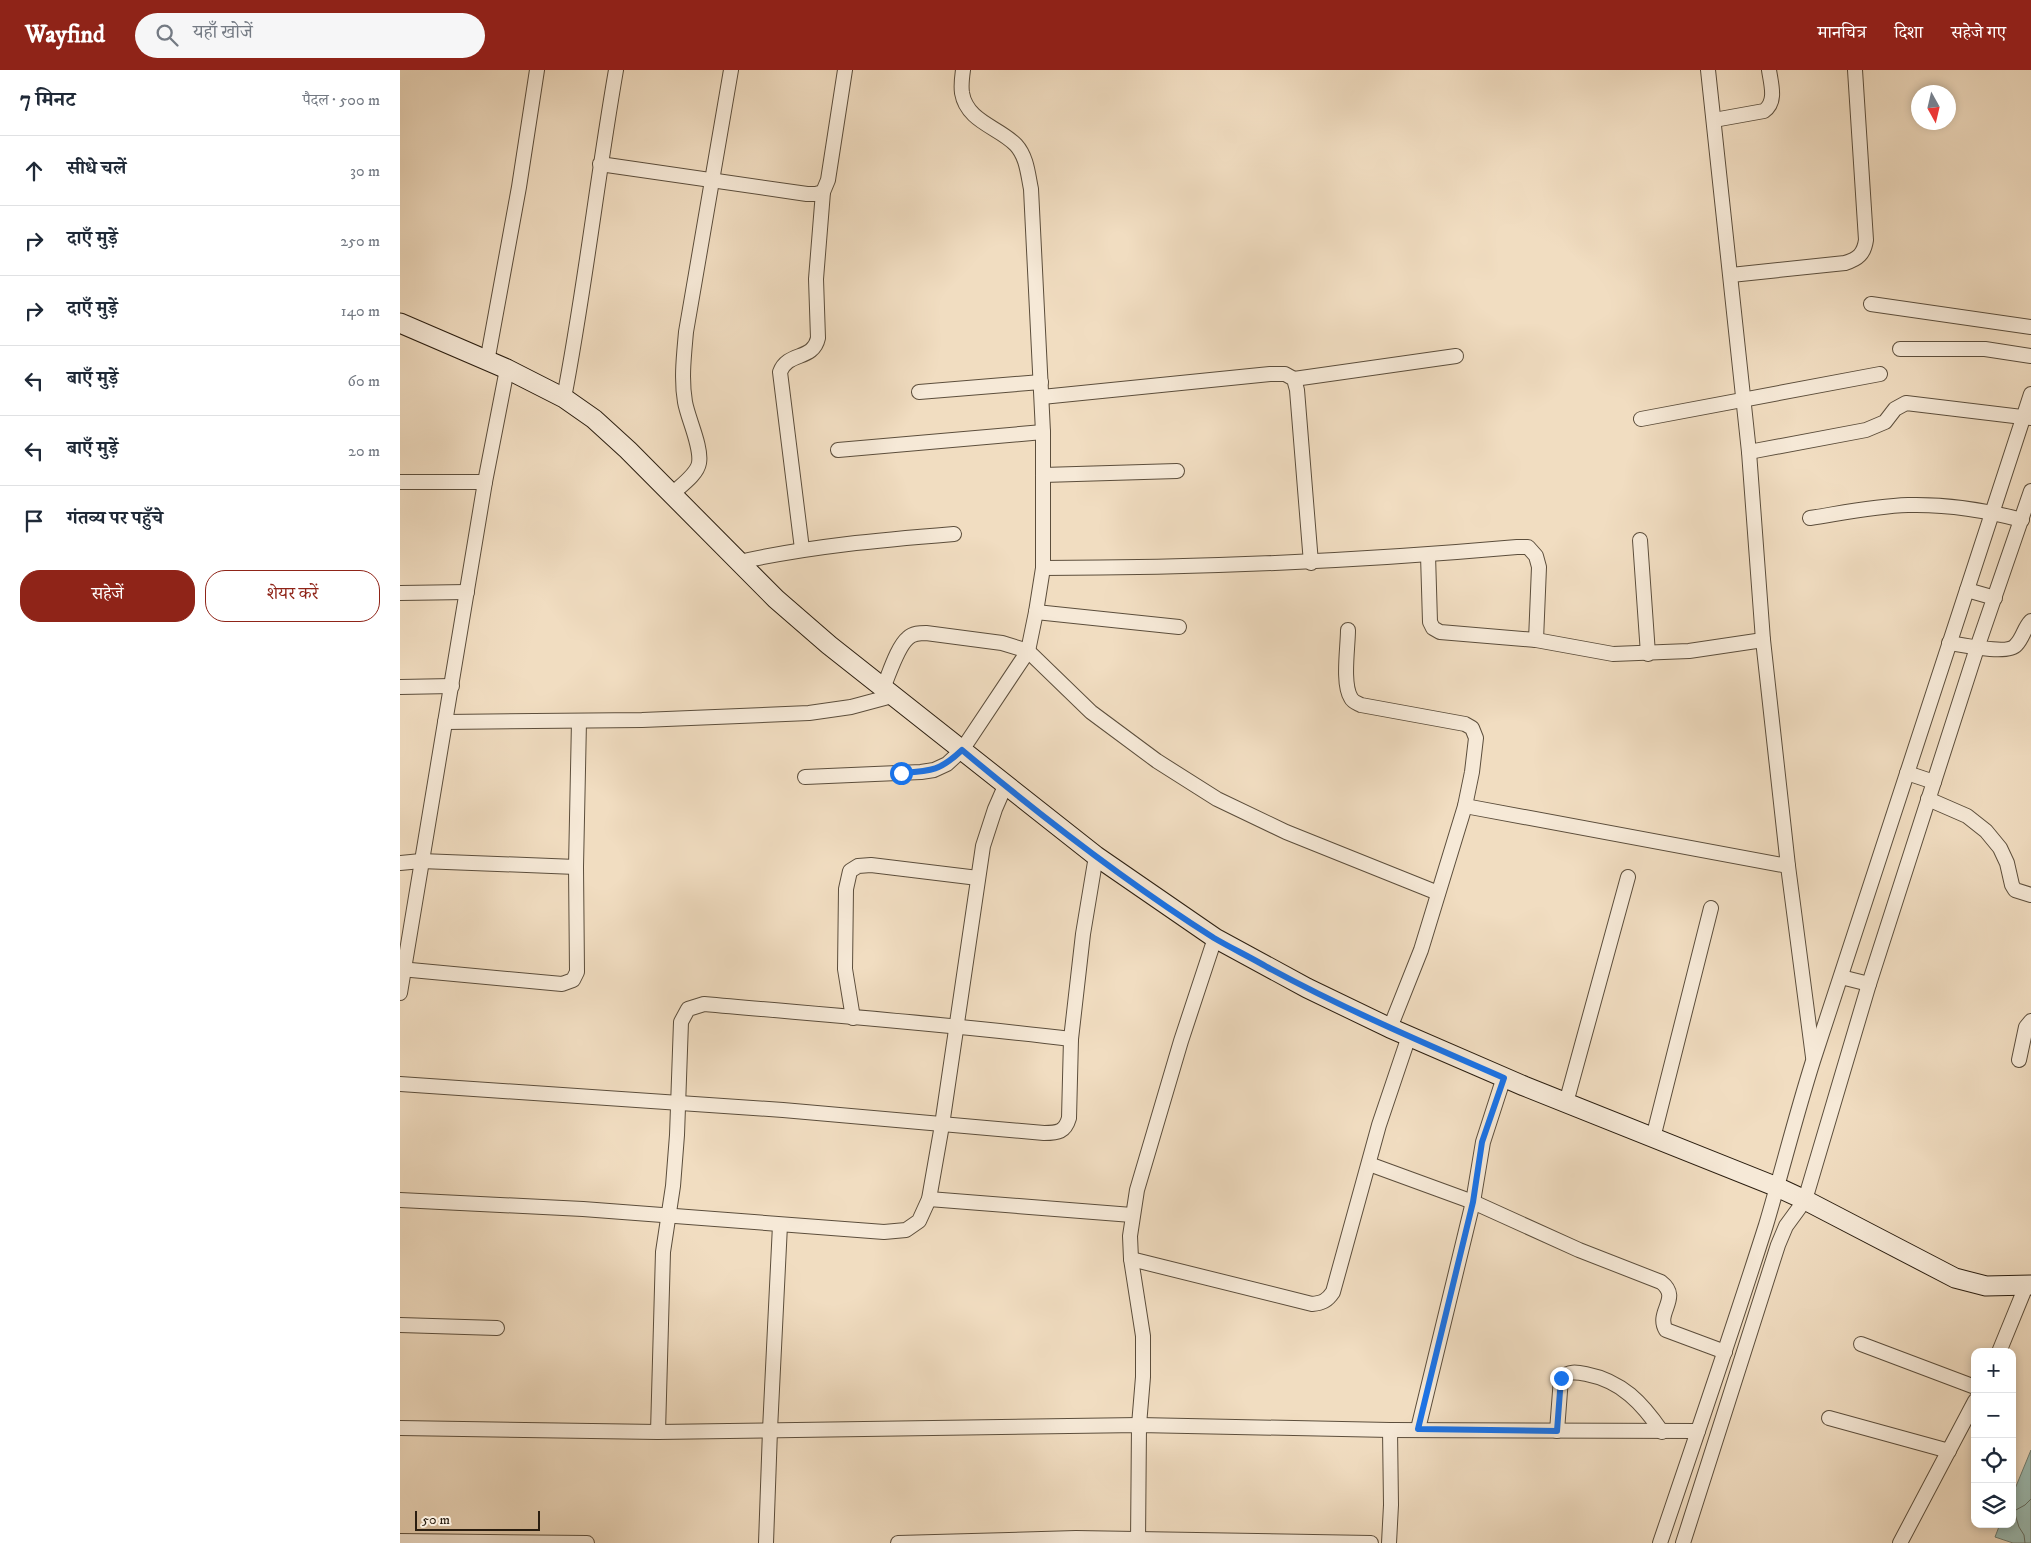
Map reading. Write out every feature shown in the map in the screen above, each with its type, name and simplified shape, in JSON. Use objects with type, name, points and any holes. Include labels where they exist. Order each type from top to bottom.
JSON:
[{"type":"street","points":[[486,362],[519,187],[537,70]]},
{"type":"street","points":[[564,398],[584,286],[600,164],[616,70]]},
{"type":"street","points":[[671,495],[696,470],[699,464],[697,447],[685,402],[682,369],[686,332],[731,70]]},
{"type":"street","points":[[802,549],[780,372],[783,364],[807,353],[816,346],[818,338],[816,278],[823,192],[828,180],[845,70]]},
{"type":"street","points":[[805,777],[934,770],[947,764],[962,750],[1028,651],[1043,568],[1042,398],[1031,189],[1026,162],[1018,146],[1001,132],[976,118],[966,108],[962,92],[963,70]]},
{"type":"street","points":[[1708,70],[1743,399],[1763,640],[1788,866],[1813,1061]]},
{"type":"street","points":[[1714,120],[1764,111],[1770,107],[1772,101],[1769,70]]},
{"type":"street","points":[[1730,275],[1845,263],[1856,260],[1864,251],[1866,240],[1855,70]]},
{"type":"street","points":[[600,164],[807,194],[823,192]]},
{"type":"street","points":[[1871,304],[2031,328]]},
{"type":"street","points":[[400,323],[486,362],[506,369],[564,398],[594,420],[628,450],[776,599],[1005,786],[1096,856],[1215,938],[1306,988],[1390,1028],[1504,1078],[1805,1200],[1955,1278],[1986,1286],[2028,1286],[2001,1348]]},
{"type":"street","points":[[1900,349],[1985,349],[2031,356]]},
{"type":"street","points":[[1042,398],[1270,374],[1285,374],[1294,378],[1456,356]]},
{"type":"street","points":[[400,992],[402,969],[506,369]]},
{"type":"street","points":[[1642,419],[1880,374]]},
{"type":"street","points":[[1294,378],[1297,390],[1311,563]]},
{"type":"street","points":[[919,392],[1041,382]]},
{"type":"street","points":[[1660,1543],[1725,1352],[1777,1188],[1792,1127],[1949,643],[1993,512],[2028,417],[2031,394]]},
{"type":"street","points":[[1748,452],[1866,430],[1885,422],[1895,408],[1906,403],[2028,417]]},
{"type":"street","points":[[838,450],[1043,432]]},
{"type":"street","points":[[1043,475],[1177,471]]},
{"type":"street","points":[[400,482],[485,482]]},
{"type":"street","points":[[1683,1543],[1778,1245],[1786,1226],[1805,1200],[1869,984],[2031,491]]},
{"type":"street","points":[[1810,518],[1909,505],[1953,507],[1993,512],[2022,520]]},
{"type":"street","points":[[739,562],[802,549],[954,534]]},
{"type":"street","points":[[1640,540],[1648,654]]},
{"type":"street","points":[[1043,568],[1178,568],[1311,563],[1428,555],[1517,546],[1528,547],[1536,556],[1539,567],[1536,640]]},
{"type":"street","points":[[1428,555],[1430,622],[1440,632],[1536,640],[1576,649],[1613,654],[1689,651],[1763,640]]},
{"type":"street","points":[[1967,590],[1995,598]]},
{"type":"street","points":[[400,593],[467,592]]},
{"type":"street","points":[[1036,612],[1178,626]]},
{"type":"street","points":[[1949,643],[1978,648],[2011,649],[2016,645],[2027,624],[2031,621]]},
{"type":"street","points":[[1348,630],[1347,682],[1352,701],[1360,705],[1465,724],[1472,728],[1476,738],[1465,806],[1421,950],[1390,1028]]},
{"type":"street","points":[[888,692],[901,649],[907,638],[914,634],[926,633],[993,641],[1028,651],[1092,712],[1157,762],[1217,799],[1286,832],[1438,893]]},
{"type":"street","points":[[400,687],[452,686]]},
{"type":"street","points":[[445,722],[579,721],[809,713],[851,707],[888,692]]},
{"type":"street","points":[[402,969],[562,984],[573,980],[577,972],[576,866],[579,721]]},
{"type":"street","points":[[1907,773],[1934,782]]},
{"type":"street","points":[[400,1200],[583,1209],[668,1217],[884,1232],[906,1230],[919,1221],[929,1199],[942,1125],[983,846],[1005,786]]},
{"type":"street","points":[[1928,800],[1967,816],[1986,830],[2000,848],[2007,863],[2012,885],[2016,890],[2031,895]]},
{"type":"street","points":[[1465,806],[1788,866]]},
{"type":"street","points":[[400,1084],[881,1118],[1044,1133],[1062,1131],[1069,1118],[1071,1039],[1083,934],[1096,856]]},
{"type":"street","points":[[400,863],[421,861],[576,866]]},
{"type":"street","points":[[853,1018],[845,969],[846,889],[850,871],[858,866],[871,866],[978,878]]},
{"type":"street","points":[[1566,1103],[1628,878]]},
{"type":"street","points":[[1653,1138],[1711,908]]},
{"type":"street","points":[[1138,1541],[1139,1425],[1143,1377],[1143,1336],[1131,1259],[1130,1236],[1132,1215],[1137,1190],[1181,1041],[1215,938]]},
{"type":"street","points":[[1842,977],[1869,984]]},
{"type":"street","points":[[658,1432],[663,1252],[673,1186],[679,1104],[681,1022],[688,1008],[704,1004],[853,1018],[957,1025],[1071,1039]]},
{"type":"street","points":[[2019,1060],[2026,1027],[2031,1021]]},
{"type":"street","points":[[1131,1259],[1312,1304],[1321,1303],[1329,1299],[1334,1292],[1379,1125],[1409,1036]]},
{"type":"street","points":[[1418,1429],[1473,1202],[1482,1142],[1504,1078]]},
{"type":"street","points":[[1368,1164],[1473,1202],[1579,1250],[1661,1282],[1670,1293],[1662,1320],[1666,1330],[1725,1352]]},
{"type":"street","points":[[929,1199],[1132,1215]]},
{"type":"street","points":[[766,1543],[780,1225]]},
{"type":"street","points":[[400,1325],[497,1328]]},
{"type":"street","points":[[1861,1344],[1971,1385]]},
{"type":"street","points":[[1557,1431],[1561,1378],[1566,1373],[1575,1372],[1612,1382],[1630,1394],[1646,1409],[1662,1432]]},
{"type":"street","points":[[1900,1543],[1971,1409]]},
{"type":"street","points":[[1829,1418],[1949,1451]]},
{"type":"street","points":[[400,1428],[658,1432],[1139,1425],[1390,1430],[1698,1431]]},
{"type":"street","points":[[1388,1543],[1391,1505],[1390,1430]]},
{"type":"street","points":[[400,1541],[587,1543]]},
{"type":"street","points":[[898,1543],[1138,1541],[1371,1543]]},
{"type":"water","points":[[2031,1450],[2031,1543],[2013,1543],[1995,1537],[1998,1528],[2016,1528],[2016,1486]]},
{"type":"route","points":[[901,773],[934,770],[947,764],[962,750],[1005,786],[1096,856],[1215,938],[1306,988],[1390,1028],[1504,1078],[1482,1142],[1473,1202],[1418,1429],[1557,1431],[1561,1378]]}]
